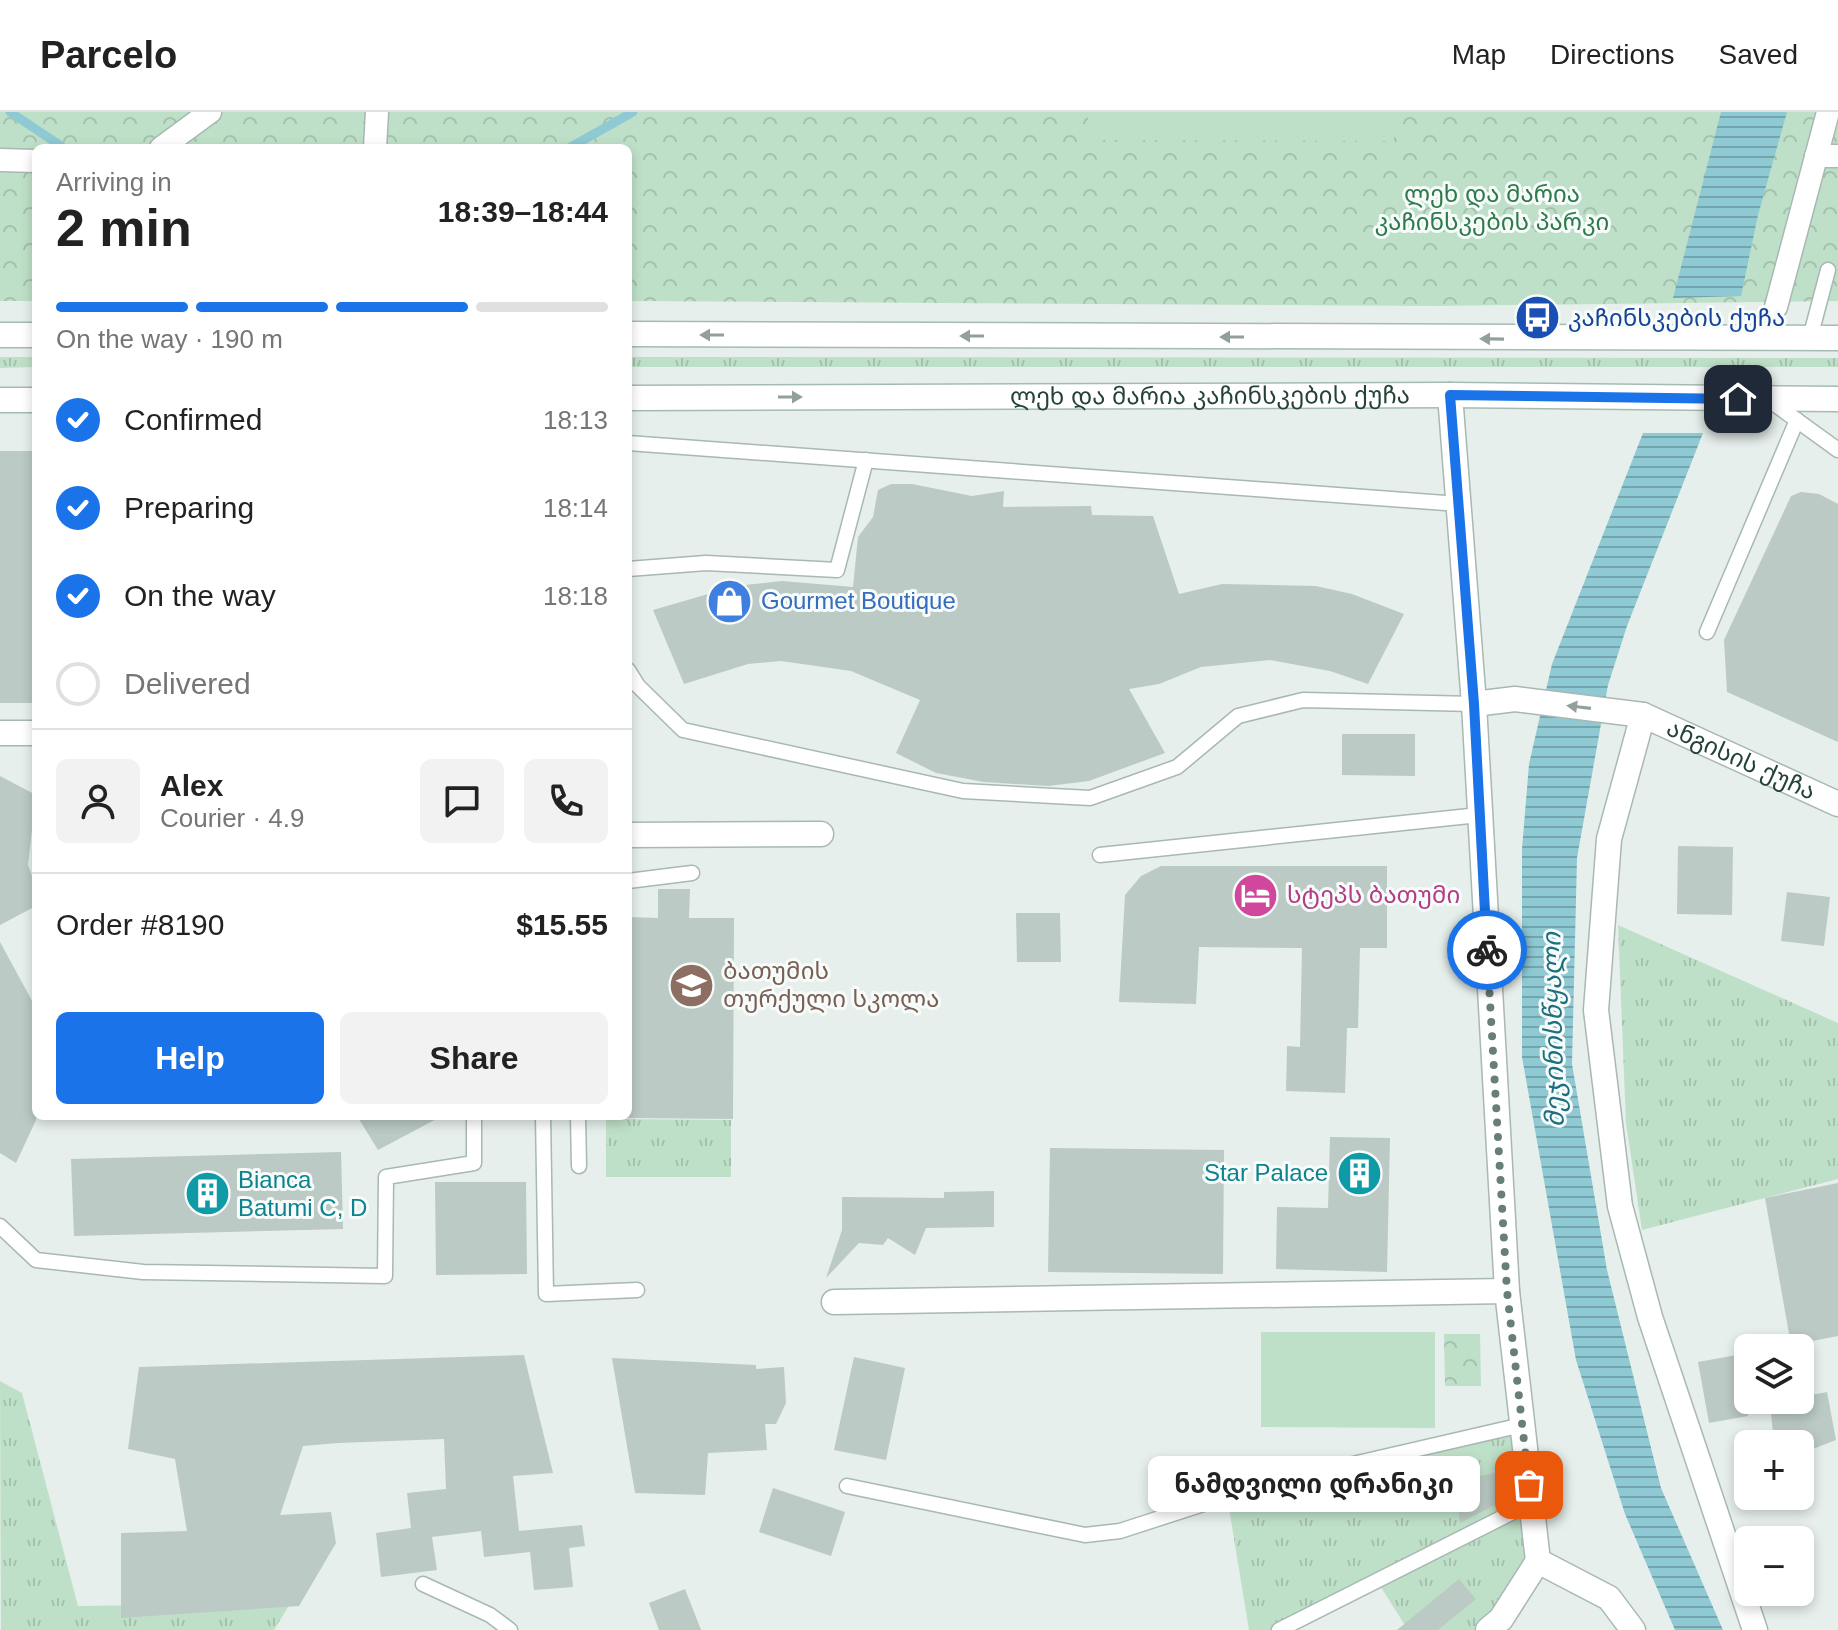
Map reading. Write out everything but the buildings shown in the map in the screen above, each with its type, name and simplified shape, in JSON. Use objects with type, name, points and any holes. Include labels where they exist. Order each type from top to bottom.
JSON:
[{"type":"street","points":[[166,144],[210,112]]},
{"type":"street","points":[[375,144],[377,112]]},
{"type":"street","points":[[1776,307],[1827,156],[1828,112]]},
{"type":"street","points":[[0,160],[32,161]]},
{"type":"street","points":[[632,334],[1570,340],[1838,338]]},
{"type":"street","points":[[0,335],[32,335]]},
{"type":"street","points":[[1450,395],[1474,704],[1507,1291],[1538,1561],[1501,1619],[1488,1630]]},
{"type":"street","name":"ლეხ და მარია კაჩინსკების ქუჩა","points":[[632,398],[1450,395],[1838,399]]},
{"type":"street","points":[[0,400],[32,400]]},
{"type":"street","name":"ანგისის ქუჩა","points":[[1474,704],[1515,699],[1643,715],[1838,804]]},
{"type":"street","points":[[1643,715],[1609,839],[1596,1010],[1618,1191],[1650,1317],[1755,1630]]},
{"type":"street","points":[[0,733],[32,733]]},
{"type":"street","points":[[632,835],[821,834]]},
{"type":"street","points":[[834,1302],[1507,1291]]},
{"type":"street","points":[[1538,1561],[1609,1598],[1633,1630]]},
{"type":"lane","points":[[1806,338],[1828,270]]},
{"type":"lane","points":[[1768,399],[1838,450]]},
{"type":"lane","points":[[1707,632],[1797,420]]},
{"type":"lane","points":[[632,443],[1459,504]]},
{"type":"lane","points":[[632,569],[706,563],[837,570],[866,460]]},
{"type":"lane","points":[[632,676],[683,730],[963,791],[1090,798],[1177,767],[1238,716],[1303,700],[1474,704]]},
{"type":"lane","points":[[1100,855],[1479,815]]},
{"type":"lane","points":[[632,880],[692,873]]},
{"type":"lane","points":[[0,1226],[36,1260],[143,1272],[385,1276],[386,1177],[474,1163],[474,1120]]},
{"type":"lane","points":[[543,1120],[546,1294],[637,1290]]},
{"type":"lane","points":[[578,1120],[579,1166]]},
{"type":"lane","points":[[847,1486],[1085,1535],[1120,1531],[1262,1485],[1522,1425]]},
{"type":"lane","points":[[1279,1630],[1531,1503]]},
{"type":"lane","points":[[423,1584],[490,1615],[510,1630]]},
{"type":"green space","name":"ლეხ და მარია კაჩინსკების პარკი","points":[[0,112],[1838,112],[1838,301],[1435,306],[632,301],[632,144],[32,144],[32,301],[0,301]]},
{"type":"green space","points":[[1088,112],[1394,112],[1394,141],[1088,140]]},
{"type":"green space","points":[[0,357],[32,357],[32,367],[0,368]]},
{"type":"green space","points":[[632,357],[1838,358],[1838,367],[632,367]]},
{"type":"green space","points":[[1618,925],[1838,1023],[1838,1179],[1642,1230],[1626,1123]]},
{"type":"green space","points":[[606,1120],[731,1120],[731,1177],[606,1177]]},
{"type":"green space","points":[[1261,1332],[1435,1332],[1435,1428],[1261,1427]]},
{"type":"green space","points":[[1444,1334],[1480,1334],[1481,1386],[1445,1386]]},
{"type":"green space","points":[[0,1381],[22,1393],[78,1606],[290,1604],[274,1630],[1,1630]]},
{"type":"green space","points":[[1522,1425],[1538,1561],[1488,1630],[1408,1630],[1377,1581],[1279,1630],[1249,1630],[1227,1496]]},
{"type":"water","points":[[1721,112],[1787,112],[1758,215],[1741,296],[1673,298]]},
{"type":"water","name":"მეჯინისწყალი","points":[[1643,433],[1703,433],[1627,626],[1608,685],[1577,858],[1572,1064],[1607,1270],[1661,1488],[1723,1630],[1675,1630],[1625,1514],[1576,1360],[1522,1057],[1522,849],[1529,764],[1552,664]]},
{"type":"waterway","points":[[10,112],[58,144]]},
{"type":"waterway","points":[[576,144],[633,112]]},
{"type":"way so far","points":[[1487,950],[1507,1291],[1529,1485]]},
{"type":"place","name":"კაჩინსკების ქუჩა","points":[[1537,318]]},
{"type":"place","name":"Gourmet Boutique","points":[[730,601]]},
{"type":"place","name":"სტეპს ბათუმი","points":[[1256,895]]},
{"type":"place","name":"ბათუმის თურქული სკოლა","points":[[692,985]]},
{"type":"place","name":"Star Palace","points":[[1359,1173]]},
{"type":"place","name":"Bianca Batumi C, D","points":[[207,1194]]},
{"type":"place","name":"ნამდვილი დრანიკი","points":[[1529,1485]]},
{"type":"route","points":[[1487,950],[1474,704],[1450,395],[1738,399]]}]
